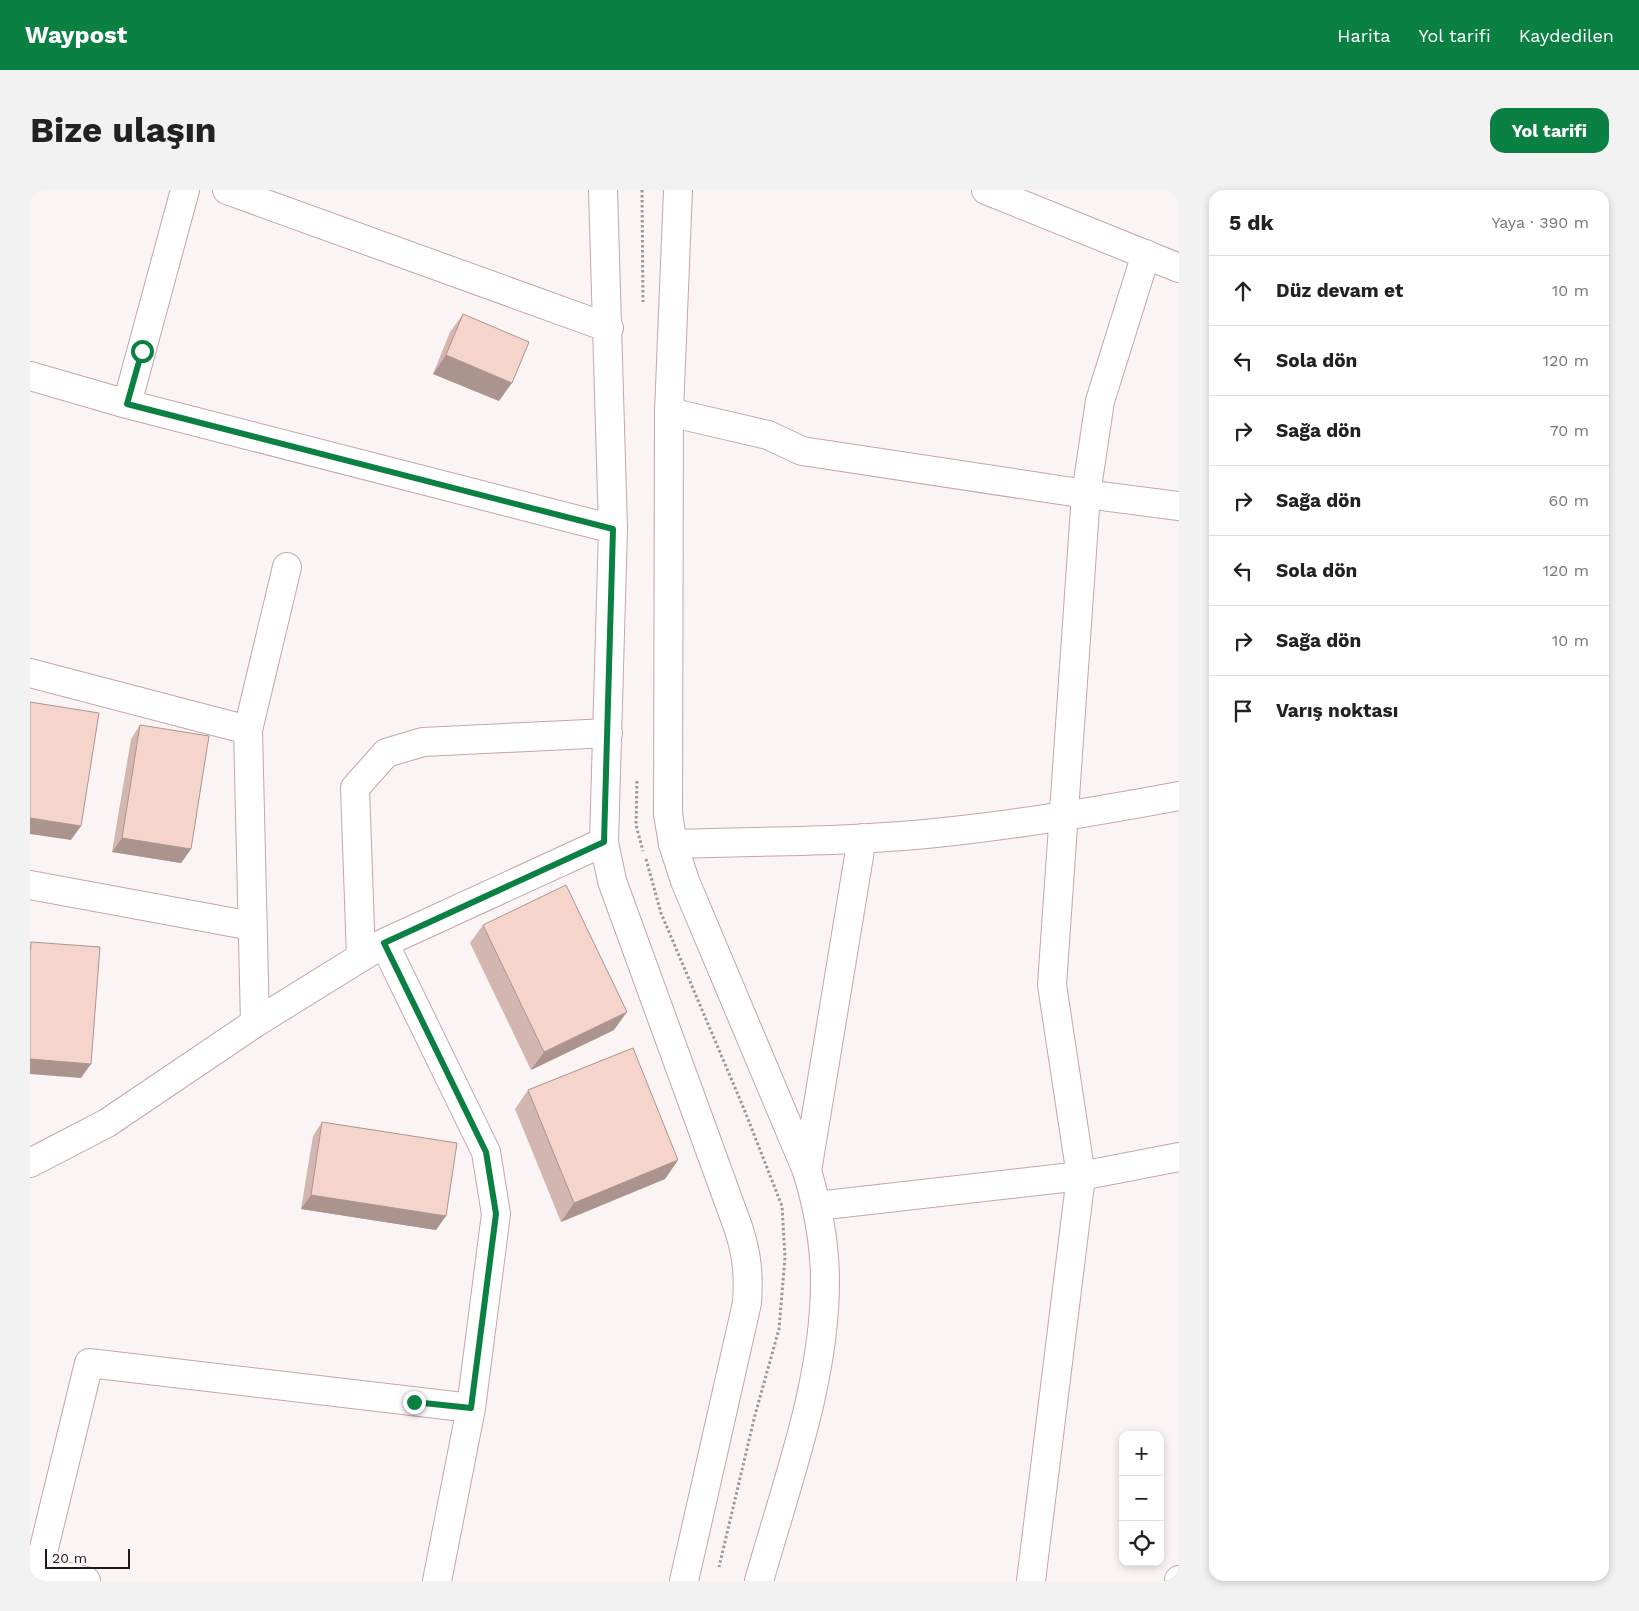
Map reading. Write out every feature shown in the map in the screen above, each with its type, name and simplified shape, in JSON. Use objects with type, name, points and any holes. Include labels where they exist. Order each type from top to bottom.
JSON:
[{"type":"street","points":[[127,404],[185,190]]},
{"type":"street","points":[[227,190],[609,328]]},
{"type":"street","points":[[603,190],[609,328],[613,529],[604,842],[612,881],[747,1254],[747,1303],[684,1581]]},
{"type":"street","points":[[678,190],[669,412],[668,814],[673,844],[685,881],[807,1171],[818,1206],[825,1282],[823,1327],[815,1382],[759,1581]]},
{"type":"street","points":[[986,190],[1179,268]]},
{"type":"street","points":[[1031,1581],[1081,1176],[1052,985],[1086,494],[1100,401],[1146,254]]},
{"type":"street","points":[[30,376],[127,404],[613,529]]},
{"type":"street","points":[[669,412],[768,435],[802,451],[1086,494],[1179,506]]},
{"type":"street","points":[[255,1023],[248,730],[287,567]]},
{"type":"street","points":[[30,673],[248,730]]},
{"type":"street","points":[[360,957],[355,788],[386,754],[423,742],[608,734]]},
{"type":"street","points":[[673,844],[862,838],[953,832],[1063,817],[1179,796]]},
{"type":"street","points":[[807,1171],[862,838]]},
{"type":"street","points":[[30,1164],[107,1123],[255,1023],[384,943],[604,842]]},
{"type":"street","points":[[30,885],[252,926]]},
{"type":"street","points":[[384,943],[486,1152],[496,1214],[471,1408],[437,1581]]},
{"type":"street","points":[[818,1206],[1081,1176],[1179,1157]]},
{"type":"street","points":[[86,1581],[35,1573],[89,1363],[471,1408]]},
{"type":"building","points":[[463,314],[529,342],[512,383],[446,355]]},
{"type":"building","points":[[30,702],[99,713],[81,826],[30,818]]},
{"type":"building","points":[[140,725],[209,736],[191,849],[122,838]]},
{"type":"building","points":[[566,885],[627,1012],[544,1052],[483,925]]},
{"type":"building","points":[[31,942],[100,947],[91,1064],[30,1059]]},
{"type":"building","points":[[633,1048],[678,1160],[574,1203],[528,1090]]},
{"type":"building","points":[[322,1122],[457,1143],[446,1216],[311,1195]]},
{"type":"route","points":[[142,351],[127,404],[613,529],[604,842],[384,943],[486,1152],[496,1214],[471,1408],[414,1402]]}]
